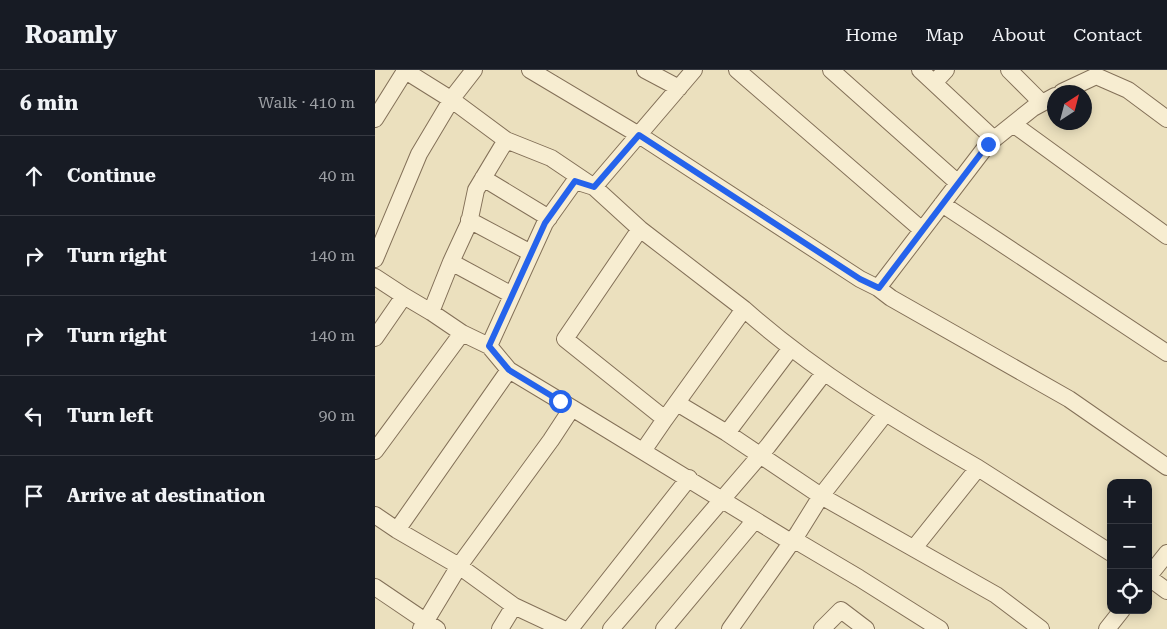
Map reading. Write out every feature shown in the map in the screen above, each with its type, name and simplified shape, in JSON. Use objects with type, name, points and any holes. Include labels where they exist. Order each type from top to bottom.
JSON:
[{"type":"street","points":[[375,119],[404,70],[451,100],[506,140],[551,158],[594,187],[640,229],[824,373],[885,414],[978,468],[1107,550]]},
{"type":"street","points":[[375,259],[419,154],[451,100],[474,70]]},
{"type":"street","points":[[530,70],[639,135],[860,279],[879,288],[891,298],[1069,399],[1167,467]]},
{"type":"street","points":[[645,70],[679,88]]},
{"type":"street","points":[[594,187],[694,70]]},
{"type":"street","points":[[737,70],[922,230]]},
{"type":"street","points":[[831,70],[958,183]]},
{"type":"street","points":[[920,70],[994,139]]},
{"type":"street","points":[[934,83],[946,70]]},
{"type":"street","points":[[1009,70],[1047,98]]},
{"type":"street","points":[[1076,85],[1101,73],[1167,119]]},
{"type":"street","points":[[879,288],[988,144],[1033,108],[1047,100]]},
{"type":"street","points":[[1013,124],[1167,236]]},
{"type":"street","points":[[431,312],[469,220],[476,190],[506,140]]},
{"type":"street","points":[[483,178],[549,218]]},
{"type":"street","points":[[489,346],[549,218],[575,181],[594,187]]},
{"type":"street","points":[[942,204],[1167,353]]},
{"type":"street","points":[[469,220],[531,253]]},
{"type":"street","points":[[640,229],[565,338],[665,419]]},
{"type":"street","points":[[451,262],[512,295]]},
{"type":"street","points":[[375,276],[462,333],[489,346],[509,370],[755,520],[940,629]]},
{"type":"street","points":[[375,338],[404,296]]},
{"type":"street","points":[[643,451],[744,309]]},
{"type":"street","points":[[375,451],[462,333]]},
{"type":"street","points":[[727,433],[791,348]]},
{"type":"street","points":[[397,530],[509,370]]},
{"type":"street","points":[[611,629],[760,455],[824,373]]},
{"type":"street","points":[[677,403],[727,433],[821,496],[996,595],[1033,627]]},
{"type":"street","points":[[375,587],[428,626],[459,566],[551,440],[572,408]]},
{"type":"street","points":[[730,629],[821,496],[885,414]]},
{"type":"street","points":[[914,548],[978,468]]},
{"type":"street","points":[[570,629],[689,478]]},
{"type":"street","points":[[375,515],[459,566],[514,606],[563,629]]},
{"type":"street","points":[[664,629],[755,520]]},
{"type":"street","points":[[1152,572],[1167,553]]},
{"type":"street","points":[[1152,580],[1167,591]]},
{"type":"street","points":[[500,629],[514,606]]},
{"type":"street","points":[[822,629],[841,610],[866,629]]},
{"type":"street","points":[[1107,629],[1119,614]]},
{"type":"route","points":[[560,401],[509,370],[489,346],[545,223],[575,181],[594,187],[639,135],[860,279],[879,288],[988,144]]}]
